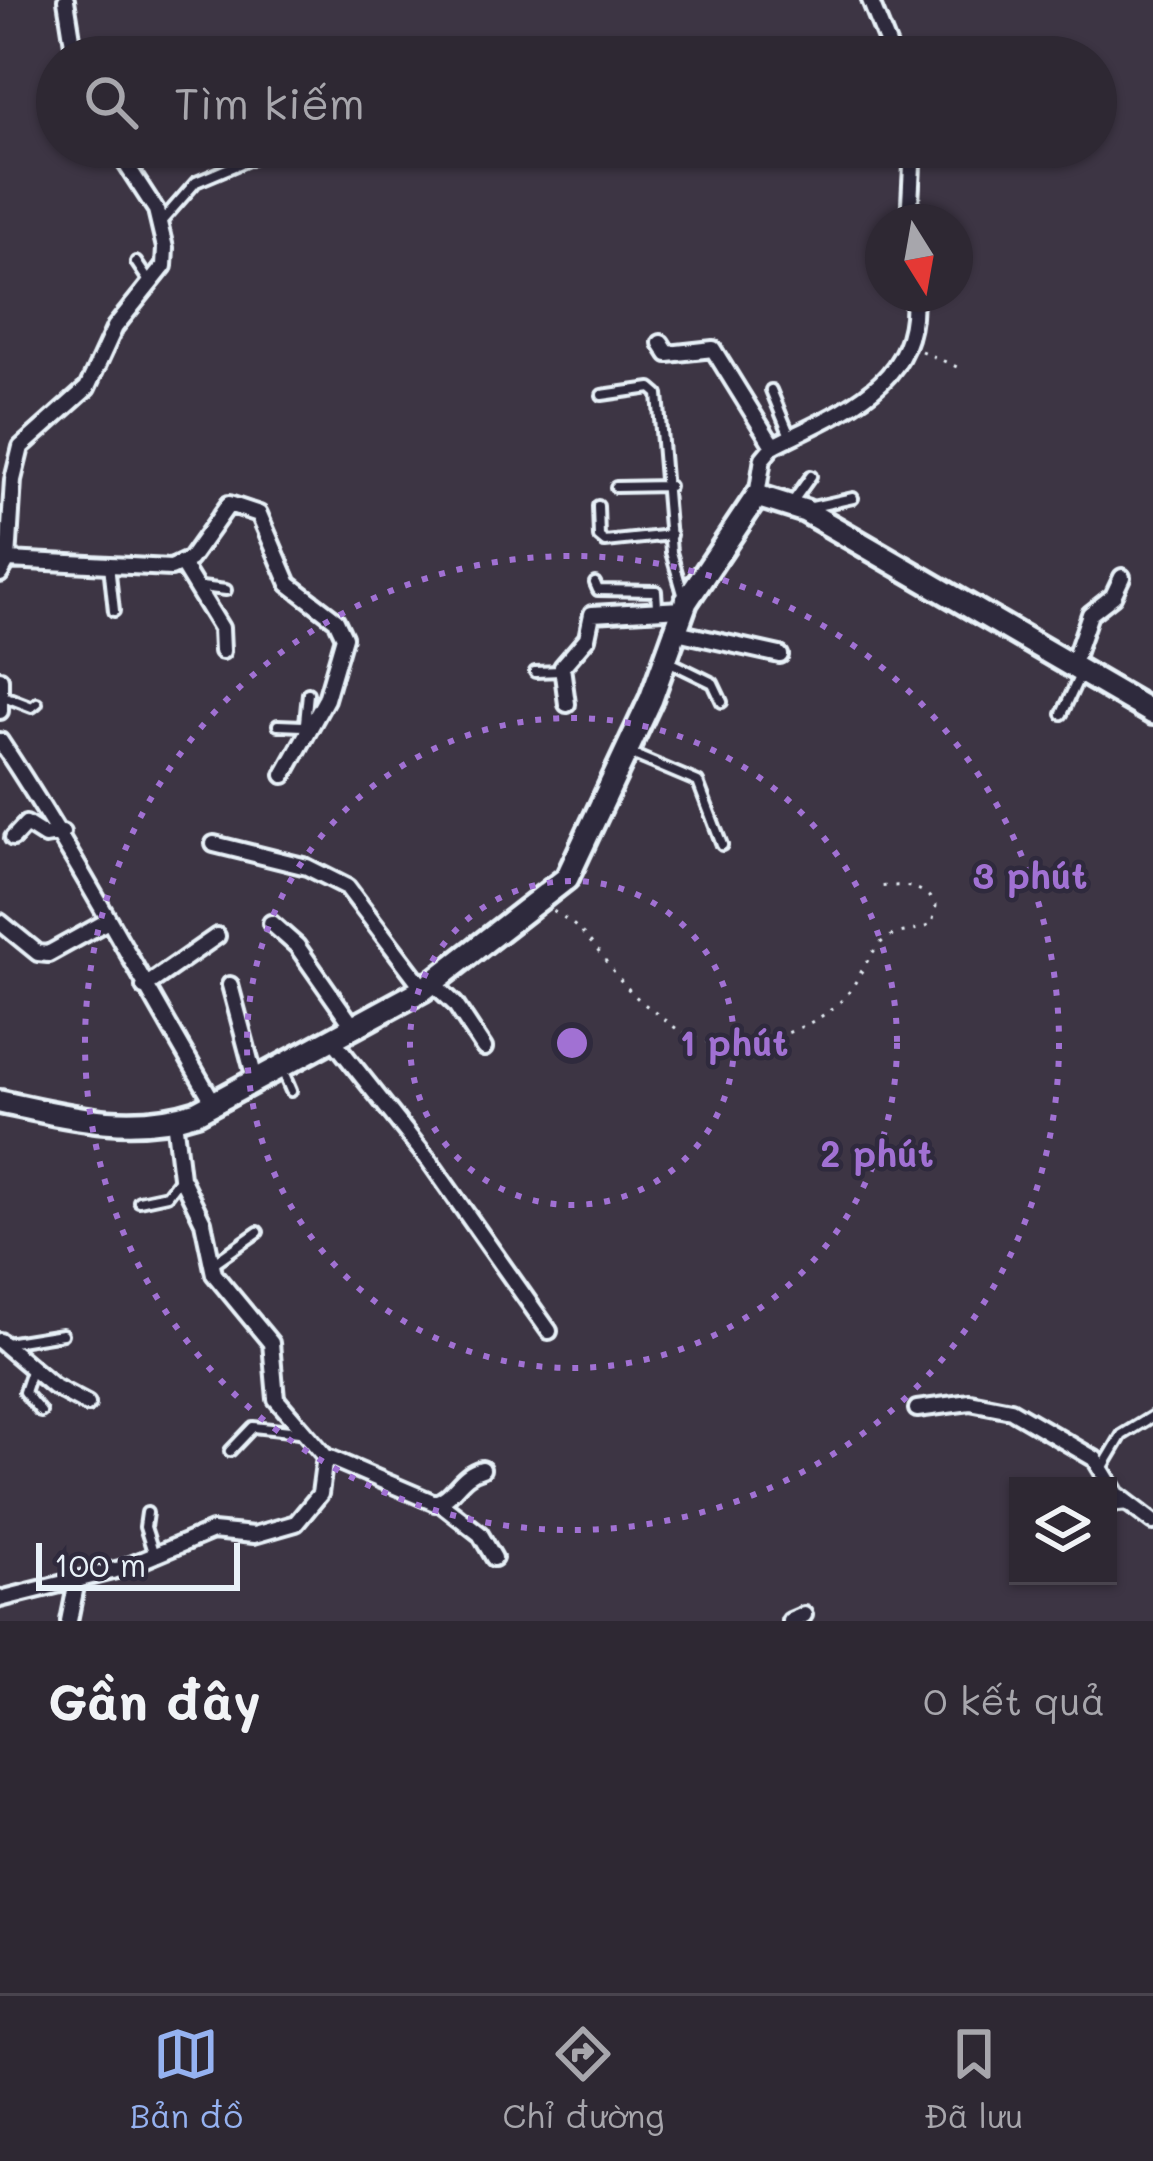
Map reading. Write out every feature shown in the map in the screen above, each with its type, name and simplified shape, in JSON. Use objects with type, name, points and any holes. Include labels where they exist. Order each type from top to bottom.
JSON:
[{"type":"street","points":[[66,0],[72,36]]},
{"type":"street","points":[[870,0],[885,36]]},
{"type":"street","points":[[127,168],[160,223],[165,259],[115,327],[87,388],[21,447],[4,567],[183,566],[201,587],[221,628],[222,651]]},
{"type":"street","points":[[910,204],[912,168]]},
{"type":"street","points":[[0,1102],[82,1120],[174,1119],[345,1035],[429,986],[535,903],[574,869],[684,605],[757,496],[763,458],[773,446],[878,390],[909,345],[912,312]]},
{"type":"street","points":[[661,343],[664,354],[707,347],[720,355],[773,446]]},
{"type":"street","points":[[757,496],[798,508],[1153,713]]},
{"type":"street","points":[[183,566],[220,510],[237,503],[251,508],[268,525],[296,594],[336,620],[344,638],[326,700],[284,775]]},
{"type":"street","points":[[1075,672],[1090,614],[1113,596],[1122,577]]},
{"type":"street","points":[[567,704],[563,671],[587,638],[592,614],[684,605]]},
{"type":"street","points":[[672,631],[780,655]]},
{"type":"street","points":[[0,679],[0,711]]},
{"type":"street","points":[[0,741],[62,833],[106,922],[214,1102]]},
{"type":"street","points":[[13,838],[26,824],[45,836],[62,833]]},
{"type":"street","points":[[214,844],[307,867],[346,887],[429,986],[466,1017],[484,1048]]},
{"type":"street","points":[[0,922],[38,953],[48,954],[106,922]]},
{"type":"street","points":[[272,923],[297,946],[345,1035],[365,1087],[430,1162],[549,1331]]},
{"type":"street","points":[[144,987],[217,936]]},
{"type":"street","points":[[230,985],[255,1079]]},
{"type":"street","points":[[174,1119],[181,1177],[203,1222],[222,1288],[271,1343],[276,1399],[325,1456],[439,1502],[480,1534],[494,1558]]},
{"type":"street","points":[[2,1342],[87,1404]]},
{"type":"street","points":[[917,1409],[970,1402],[1011,1410],[1103,1466],[1116,1494],[1153,1522]]},
{"type":"street","points":[[0,1599],[155,1557],[212,1531],[254,1535],[296,1523],[320,1494],[325,1456]]},
{"type":"street","points":[[439,1502],[463,1477],[482,1469]]},
{"type":"street","points":[[68,1621],[77,1581]]},
{"type":"lane","points":[[160,223],[196,182],[224,168]]},
{"type":"lane","points":[[136,262],[151,284]]},
{"type":"lane","points":[[602,395],[651,388],[658,394],[671,535],[684,605]]},
{"type":"lane","points":[[772,390],[790,437]]},
{"type":"lane","points":[[798,508],[811,476]]},
{"type":"lane","points":[[616,487],[669,486]]},
{"type":"lane","points":[[798,508],[853,498]]},
{"type":"lane","points":[[598,506],[599,537],[605,542],[671,535]]},
{"type":"lane","points":[[109,563],[114,611]]},
{"type":"lane","points":[[595,583],[598,590],[656,591],[657,606]]},
{"type":"lane","points":[[201,587],[226,590]]},
{"type":"lane","points":[[665,659],[713,683],[722,702]]},
{"type":"lane","points":[[535,672],[563,671]]},
{"type":"lane","points":[[1062,714],[1075,672]]},
{"type":"lane","points":[[278,725],[304,732],[308,693]]},
{"type":"lane","points":[[1,694],[32,707],[37,704]]},
{"type":"lane","points":[[625,752],[698,782],[722,844]]},
{"type":"lane","points":[[280,1066],[290,1091]]},
{"type":"lane","points":[[140,1202],[167,1195],[181,1177]]},
{"type":"lane","points":[[212,1264],[258,1232]]},
{"type":"lane","points":[[2,1342],[62,1334]]},
{"type":"lane","points":[[32,1368],[24,1392],[40,1412]]},
{"type":"lane","points":[[1103,1466],[1122,1435],[1153,1416]]},
{"type":"lane","points":[[230,1451],[243,1434],[262,1424],[306,1434]]},
{"type":"lane","points":[[1117,1507],[1132,1505]]},
{"type":"lane","points":[[147,1513],[145,1527],[155,1557]]},
{"type":"path","points":[[909,345],[957,367]]},
{"type":"path","points":[[535,903],[585,931],[636,997],[677,1029],[709,1042],[737,1042],[785,1034],[838,1004],[885,938],[932,924],[936,906],[929,895],[903,885],[878,887]]}]
